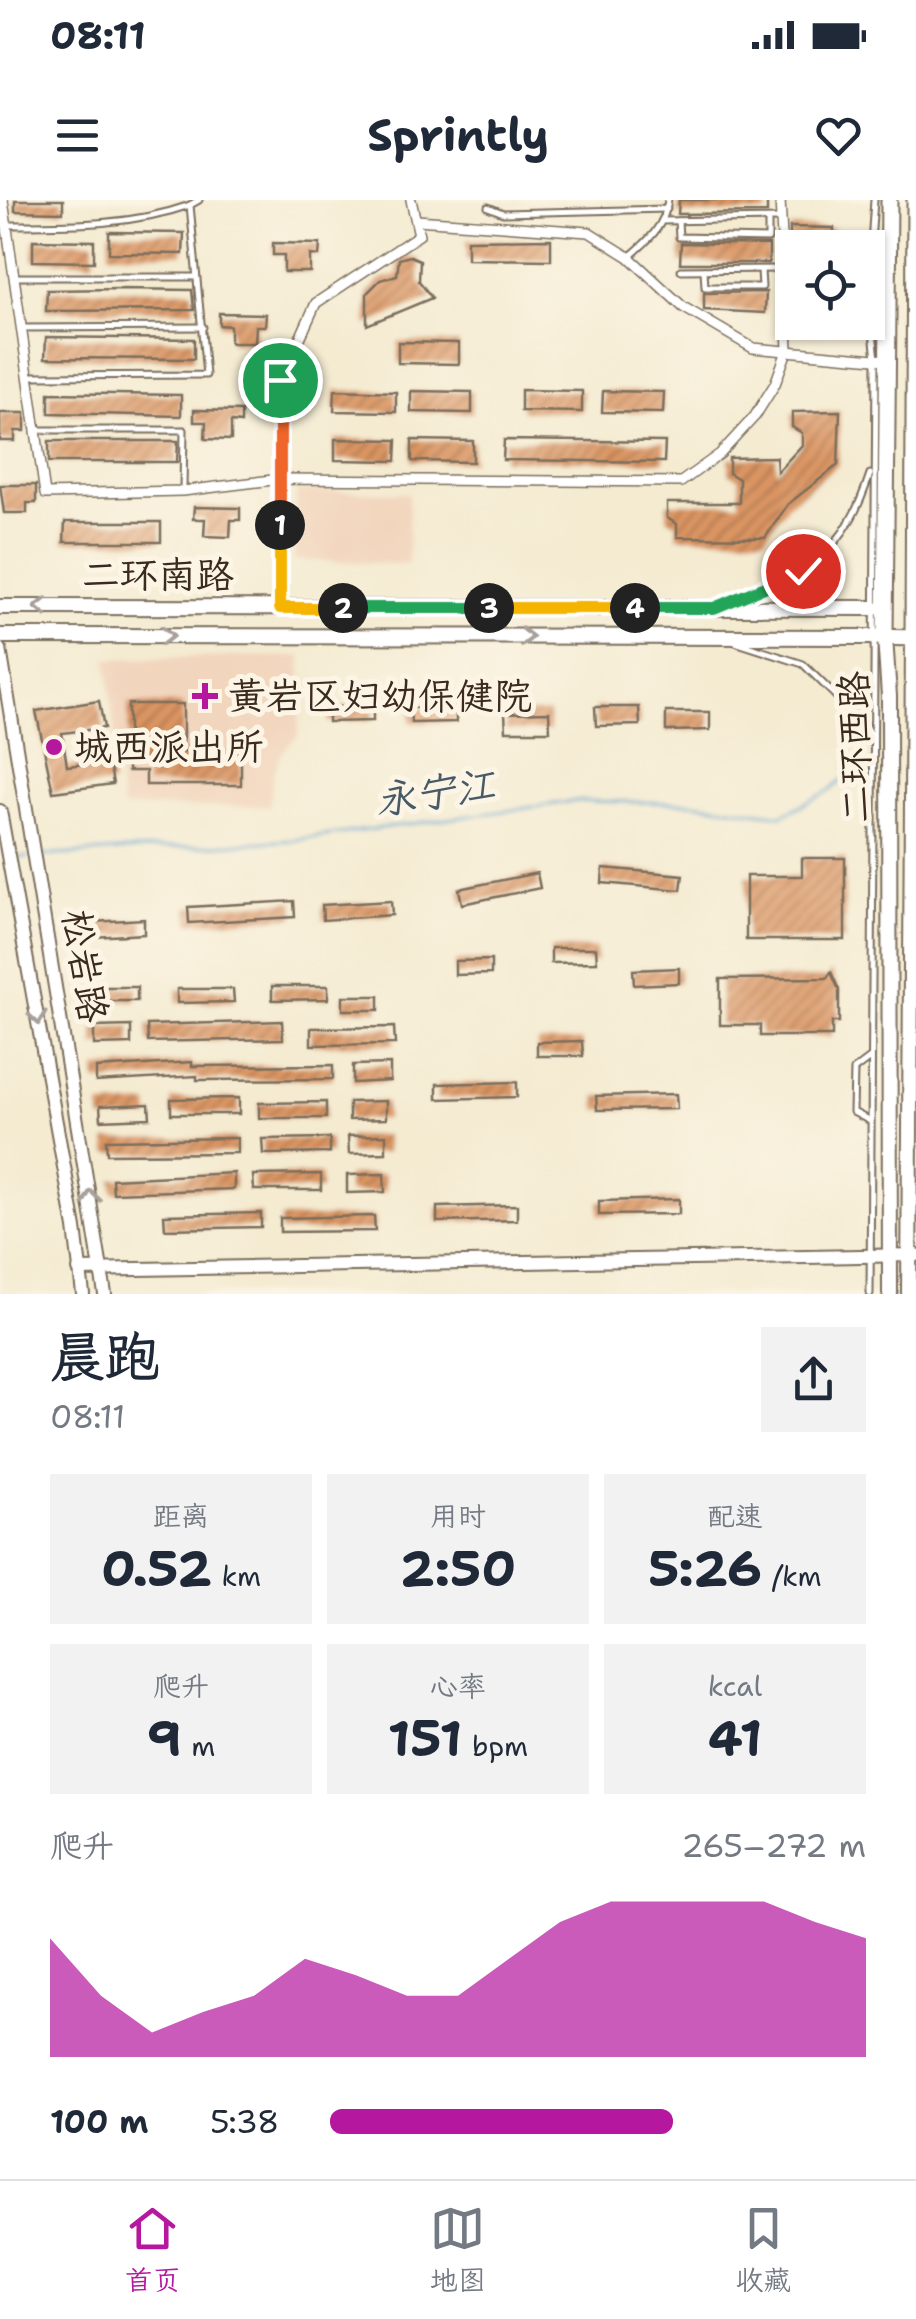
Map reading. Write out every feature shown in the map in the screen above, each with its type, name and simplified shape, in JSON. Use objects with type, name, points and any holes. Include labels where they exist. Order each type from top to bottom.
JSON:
[{"type":"highway","name":"二环西路","points":[[879,637],[881,359],[889,200]]},
{"type":"highway","name":"二环西路","points":[[915,200],[915,638]]},
{"type":"highway","name":"二环南路","points":[[878,608],[914,607]]},
{"type":"highway","name":"二环南路","points":[[879,637],[915,638]]},
{"type":"main road","name":"二环南路","points":[[0,608],[878,608]]},
{"type":"main road","name":"二环南路","points":[[0,636],[879,637]]},
{"type":"main road","name":"二环西路","points":[[879,637],[889,696],[890,1294]]},
{"type":"main road","name":"二环西路","points":[[909,1294],[913,1255],[915,638]]},
{"type":"main road","name":"松岩路","points":[[0,649],[105,1294]]},
{"type":"main road","name":"松岩路","points":[[0,812],[83,1294]]},
{"type":"main road","points":[[79,1270],[101,1266],[913,1255]]},
{"type":"street","points":[[3,200],[45,494],[183,491],[280,478],[680,482],[720,454],[756,416],[775,384],[788,340]]},
{"type":"street","points":[[280,608],[280,380],[316,302],[418,236],[412,200]]},
{"type":"street","points":[[780,200],[783,230]]},
{"type":"street","points":[[416,220],[589,232],[628,257],[683,307],[752,348],[788,348],[881,359]]},
{"type":"lane","points":[[6,225],[92,225],[162,215],[199,200]]},
{"type":"lane","points":[[628,257],[652,237],[668,200]]},
{"type":"lane","points":[[874,200],[868,288],[881,359],[872,466],[878,608]]},
{"type":"lane","points":[[28,376],[206,375],[190,205]]},
{"type":"lane","points":[[488,207],[503,213],[667,209]]},
{"type":"lane","points":[[662,221],[783,219]]},
{"type":"lane","points":[[678,221],[678,237],[768,239],[768,220]]},
{"type":"lane","points":[[723,221],[724,238]]},
{"type":"lane","points":[[704,270],[705,287],[762,288],[761,269]]},
{"type":"lane","points":[[681,270],[775,269]]},
{"type":"lane","points":[[14,277],[197,277]]},
{"type":"lane","points":[[22,328],[203,328]]},
{"type":"lane","points":[[36,430],[184,430],[183,491]]},
{"type":"lane","points":[[714,608],[803,571],[838,543],[861,500],[872,466]]},
{"type":"lane","points":[[718,637],[803,664],[865,725],[872,740]]},
{"type":"lane","points":[[870,1294],[872,740],[879,637]]},
{"type":"lane","points":[[870,1058],[854,1070],[853,1112],[870,1121]]},
{"type":"shaded area","points":[[297,491],[409,493],[408,564],[294,560]]},
{"type":"shaded area","name":"黄岩区妇幼保健院","points":[[302,656],[298,735],[283,751],[273,774],[270,806],[122,808],[107,659]]},
{"type":"building","points":[[15,200],[63,200],[63,212],[15,211]]},
{"type":"building","points":[[679,200],[767,200],[767,213],[678,214]]},
{"type":"building","points":[[790,227],[834,228],[834,230]]},
{"type":"building","points":[[109,232],[184,233],[183,254],[109,253]]},
{"type":"building","points":[[551,239],[551,260],[467,259],[467,240]]},
{"type":"building","points":[[33,240],[94,241],[94,262],[33,261]]},
{"type":"building","points":[[273,243],[320,244],[319,256],[310,255],[310,272],[284,272],[284,255],[273,255]]},
{"type":"building","points":[[681,243],[769,245],[769,263],[680,263]]},
{"type":"building","points":[[410,256],[420,260],[419,281],[432,298],[367,325],[367,293],[380,280],[397,275],[399,259]]},
{"type":"building","points":[[47,290],[192,290],[194,310],[46,311]]},
{"type":"building","points":[[766,292],[765,313],[704,310],[704,293]]},
{"type":"building","points":[[219,313],[266,314],[265,326],[256,326],[255,343],[230,343],[230,326],[219,325]]},
{"type":"building","points":[[46,337],[194,339],[194,359],[45,358]]},
{"type":"building","points":[[398,342],[459,343],[459,364],[398,363]]},
{"type":"building","points":[[335,390],[396,392],[396,412],[334,411]]},
{"type":"building","points":[[521,390],[582,391],[582,412],[521,411]]},
{"type":"building","points":[[411,391],[472,392],[472,413],[411,412]]},
{"type":"building","points":[[603,391],[664,392],[663,413],[602,412]]},
{"type":"building","points":[[49,393],[181,395],[181,416],[49,413]]},
{"type":"building","points":[[194,410],[241,411],[241,423],[231,422],[231,440],[205,439],[206,422],[194,422]]},
{"type":"building","points":[[840,411],[838,465],[788,504],[765,538],[677,537],[677,524],[667,518],[667,503],[739,503],[739,479],[729,473],[729,458],[776,457],[777,472],[802,445],[802,433],[792,427],[792,412]]},
{"type":"building","points":[[0,413],[25,413],[25,431],[15,431],[15,441],[0,441]]},
{"type":"building","points":[[335,439],[397,440],[396,461],[335,460]]},
{"type":"building","points":[[412,440],[473,441],[473,462],[412,461]]},
{"type":"building","points":[[504,440],[665,442],[664,462],[503,460]]},
{"type":"building","points":[[49,441],[178,441],[177,462],[49,462]]},
{"type":"building","points":[[0,485],[36,485],[36,503],[27,503],[27,513],[4,513]]},
{"type":"building","points":[[194,507],[240,508],[240,520],[231,520],[230,537],[204,536],[205,519],[193,519]]},
{"type":"building","points":[[65,522],[161,522],[161,542],[64,542]]},
{"type":"building","name":"城西派出所","points":[[99,701],[104,728],[62,733],[67,766],[109,761],[113,784],[53,792],[36,711]]},
{"type":"building","points":[[128,704],[183,704],[183,752],[241,752],[241,785],[146,785],[146,771],[128,771]]},
{"type":"building","points":[[328,707],[373,707],[373,721],[328,722]]},
{"type":"building","points":[[456,707],[456,722],[411,723],[410,708]]},
{"type":"building","points":[[595,707],[639,707],[640,725],[596,726]]},
{"type":"building","points":[[549,712],[550,731],[506,731],[505,713]]},
{"type":"building","points":[[666,712],[710,712],[710,730],[666,731]]},
{"type":"building","points":[[802,858],[845,858],[845,940],[746,940],[746,876],[802,876]]},
{"type":"building","points":[[603,868],[683,875],[681,890],[602,883]]},
{"type":"building","points":[[537,873],[540,888],[462,904],[459,889]]},
{"type":"building","points":[[294,901],[295,917],[189,923],[188,907]]},
{"type":"building","points":[[391,901],[392,915],[323,920],[322,905]]},
{"type":"building","points":[[144,919],[144,934],[76,938],[75,923]]},
{"type":"building","points":[[551,948],[596,948],[597,962],[551,963]]},
{"type":"building","points":[[491,960],[491,974],[455,975],[455,961]]},
{"type":"building","points":[[679,968],[679,983],[634,985],[633,970]]},
{"type":"building","points":[[831,972],[839,990],[839,1022],[832,1022],[832,1036],[760,1036],[760,1025],[720,1025],[720,979],[827,978]]},
{"type":"building","points":[[272,986],[328,986],[328,999],[272,1000]]},
{"type":"building","points":[[100,987],[137,987],[137,1001],[100,1001]]},
{"type":"building","points":[[177,989],[233,989],[234,1002],[177,1003]]},
{"type":"building","points":[[343,996],[379,996],[379,1010],[343,1010]]},
{"type":"building","points":[[282,1021],[283,1039],[148,1042],[147,1025]]},
{"type":"building","points":[[131,1026],[131,1044],[94,1045],[94,1027]]},
{"type":"building","points":[[394,1027],[395,1044],[311,1045],[311,1028]]},
{"type":"building","points":[[582,1041],[583,1056],[537,1056],[537,1042]]},
{"type":"building","points":[[192,1062],[192,1066],[333,1065],[333,1079],[197,1080],[197,1076],[96,1082],[96,1068]]},
{"type":"building","points":[[390,1064],[390,1081],[353,1083],[353,1065]]},
{"type":"building","points":[[517,1082],[517,1097],[437,1099],[437,1084]]},
{"type":"building","points":[[676,1094],[677,1109],[597,1110],[596,1096]]},
{"type":"building","points":[[239,1098],[239,1114],[171,1114],[171,1099]]},
{"type":"building","points":[[386,1101],[386,1119],[349,1120],[349,1102]]},
{"type":"building","points":[[326,1102],[326,1118],[259,1118],[259,1103]]},
{"type":"building","points":[[149,1104],[150,1118],[101,1120],[100,1106]]},
{"type":"building","points":[[386,1135],[386,1153],[349,1154],[348,1136]]},
{"type":"building","points":[[237,1138],[237,1153],[107,1154],[106,1140]]},
{"type":"building","points":[[330,1138],[330,1153],[263,1154],[262,1139]]},
{"type":"building","points":[[234,1173],[234,1189],[113,1193],[112,1179]]},
{"type":"building","points":[[321,1174],[321,1190],[254,1190],[253,1175]]},
{"type":"building","points":[[384,1174],[385,1192],[347,1193],[347,1175]]},
{"type":"building","points":[[679,1199],[679,1214],[599,1215],[599,1201]]},
{"type":"building","points":[[517,1205],[517,1220],[437,1222],[437,1207]]},
{"type":"building","points":[[261,1213],[261,1227],[165,1229],[164,1215]]},
{"type":"building","points":[[374,1216],[375,1231],[280,1232],[280,1218]]},
{"type":"waterway","name":"永宁江","points":[[41,856],[295,840],[577,801],[694,803],[782,815],[829,791],[863,764]]},
{"type":"waterway","name":"永宁江","points":[[11,858],[28,857]]},
{"type":"place","name":"黄岩区妇幼保健院","points":[[205,696]]},
{"type":"place","name":"城西派出所","points":[[54,747]]},
{"type":"route","points":[[280,380],[280,608],[714,608],[803,571]]}]
